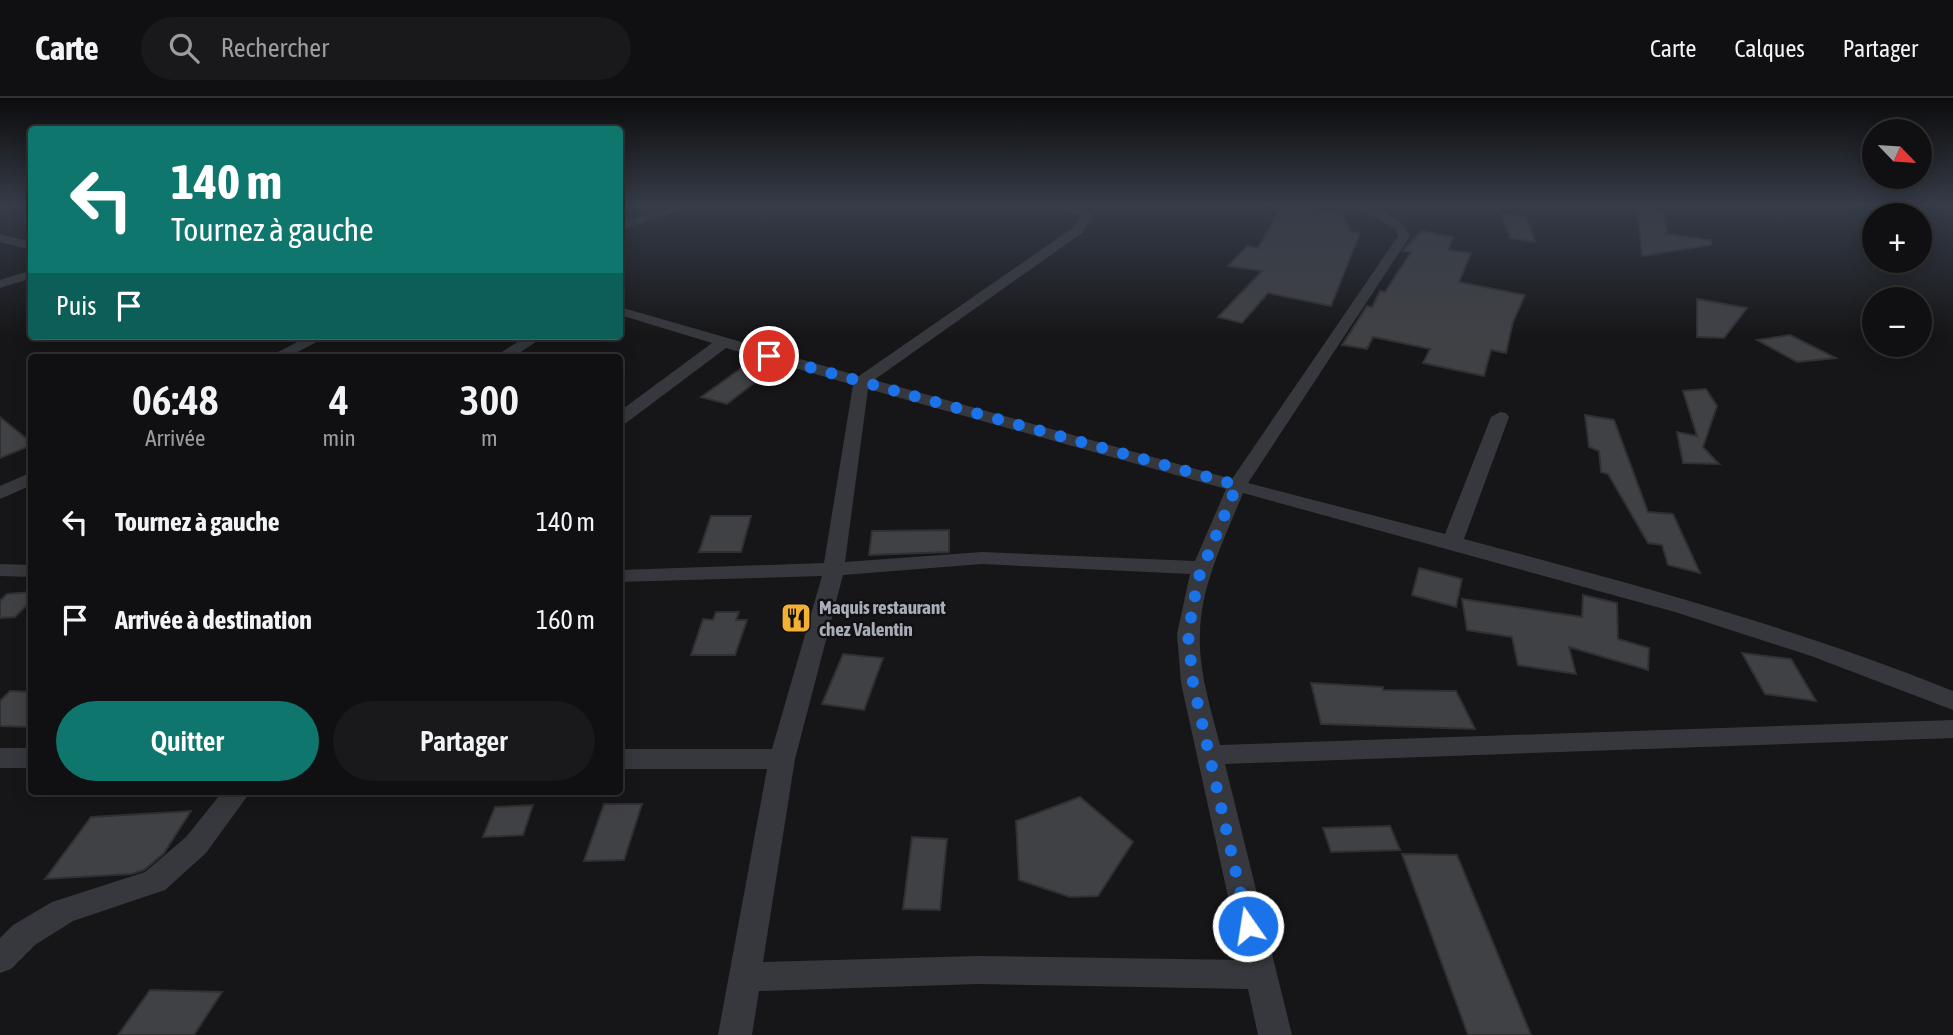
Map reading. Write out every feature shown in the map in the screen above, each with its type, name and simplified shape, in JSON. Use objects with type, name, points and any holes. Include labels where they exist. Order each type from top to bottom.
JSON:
[{"type":"street","points":[[735,1035],[782,759],[834,569],[861,382],[1050,250]]},
{"type":"street","points":[[1275,1035],[1193,683],[1188,634],[1192,603],[1202,568],[1237,485],[1395,250]]},
{"type":"street","points":[[0,284],[28,275]]},
{"type":"street","points":[[623,312],[861,382],[1453,541],[1824,651],[1953,701]]},
{"type":"street","points":[[282,354],[312,340]]},
{"type":"street","points":[[507,354],[531,340]]},
{"type":"street","points":[[623,417],[724,342]]},
{"type":"street","points":[[1453,541],[1500,417]]},
{"type":"street","points":[[0,493],[28,479]]},
{"type":"street","points":[[623,576],[834,569],[982,558],[1202,568]]},
{"type":"street","points":[[0,570],[28,571]]},
{"type":"street","points":[[1208,755],[1953,729]]},
{"type":"street","points":[[0,758],[28,758]]},
{"type":"street","points":[[623,759],[782,759]]},
{"type":"street","points":[[0,959],[24,935],[63,911],[155,880],[196,845],[235,795]]},
{"type":"street","points":[[744,977],[978,970],[1260,975]]},
{"type":"building","points":[[1243,250],[1353,250],[1331,306],[1268,293],[1242,323],[1218,317],[1262,271],[1228,266]]},
{"type":"building","points":[[1448,250],[1471,253],[1459,282],[1525,295],[1513,322],[1506,353],[1491,350],[1484,376],[1423,363],[1430,349],[1373,337],[1367,349],[1342,345],[1367,306],[1372,307],[1380,291],[1385,292],[1411,252],[1403,251]]},
{"type":"building","points":[[1641,250],[1681,250],[1642,256]]},
{"type":"building","points":[[1697,299],[1747,308],[1724,338],[1697,337]]},
{"type":"building","points":[[1790,335],[1836,358],[1797,362],[1757,340]]},
{"type":"building","points":[[754,359],[765,362],[771,370],[727,404],[701,397]]},
{"type":"building","points":[[1706,389],[1717,406],[1703,447],[1719,464],[1683,463],[1677,432],[1697,436],[1683,391]]},
{"type":"building","points":[[1585,415],[1614,420],[1648,512],[1673,514],[1700,573],[1668,565],[1662,545],[1648,543],[1608,474],[1601,472],[1599,451],[1589,447]]},
{"type":"building","points":[[0,417],[28,440],[28,447],[0,458]]},
{"type":"building","points":[[711,516],[751,516],[741,552],[699,552]]},
{"type":"building","points":[[949,530],[949,552],[869,555],[872,531]]},
{"type":"building","points":[[1419,568],[1462,579],[1456,607],[1412,595]]},
{"type":"building","points":[[28,592],[28,604],[15,617],[0,618],[0,601],[7,594]]},
{"type":"building","points":[[1583,595],[1617,603],[1618,639],[1649,648],[1648,670],[1569,647],[1576,674],[1518,665],[1512,637],[1467,630],[1462,599],[1582,617]]},
{"type":"building","points":[[716,612],[739,612],[736,620],[747,620],[735,655],[691,655],[703,619],[713,620]]},
{"type":"building","points":[[1742,653],[1791,659],[1816,701],[1765,694]]},
{"type":"building","points":[[843,654],[883,658],[864,710],[822,704]]},
{"type":"building","points":[[1311,683],[1383,687],[1383,690],[1456,691],[1475,729],[1321,724]]},
{"type":"building","points":[[10,691],[28,692],[28,727],[0,726],[0,701]]},
{"type":"building","points":[[1080,797],[1133,842],[1098,896],[1070,897],[1019,880],[1016,821]]},
{"type":"building","points":[[604,804],[642,804],[624,860],[584,861]]},
{"type":"building","points":[[533,805],[523,835],[483,837],[495,807]]},
{"type":"building","points":[[191,811],[164,853],[144,870],[131,874],[45,879],[91,817]]},
{"type":"building","points":[[1390,826],[1400,850],[1331,852],[1323,828]]},
{"type":"building","points":[[912,837],[947,839],[940,910],[903,909]]},
{"type":"building","points":[[1402,854],[1457,855],[1531,1035],[1468,1035]]},
{"type":"building","points":[[150,990],[222,992],[194,1035],[118,1035]]},
{"type":"place","name":"Maquis restaurant chez Valentin","points":[[796,618]]},
{"type":"route","points":[[769,356],[1237,485],[1198,579],[1188,634],[1193,683],[1248,926]]}]
